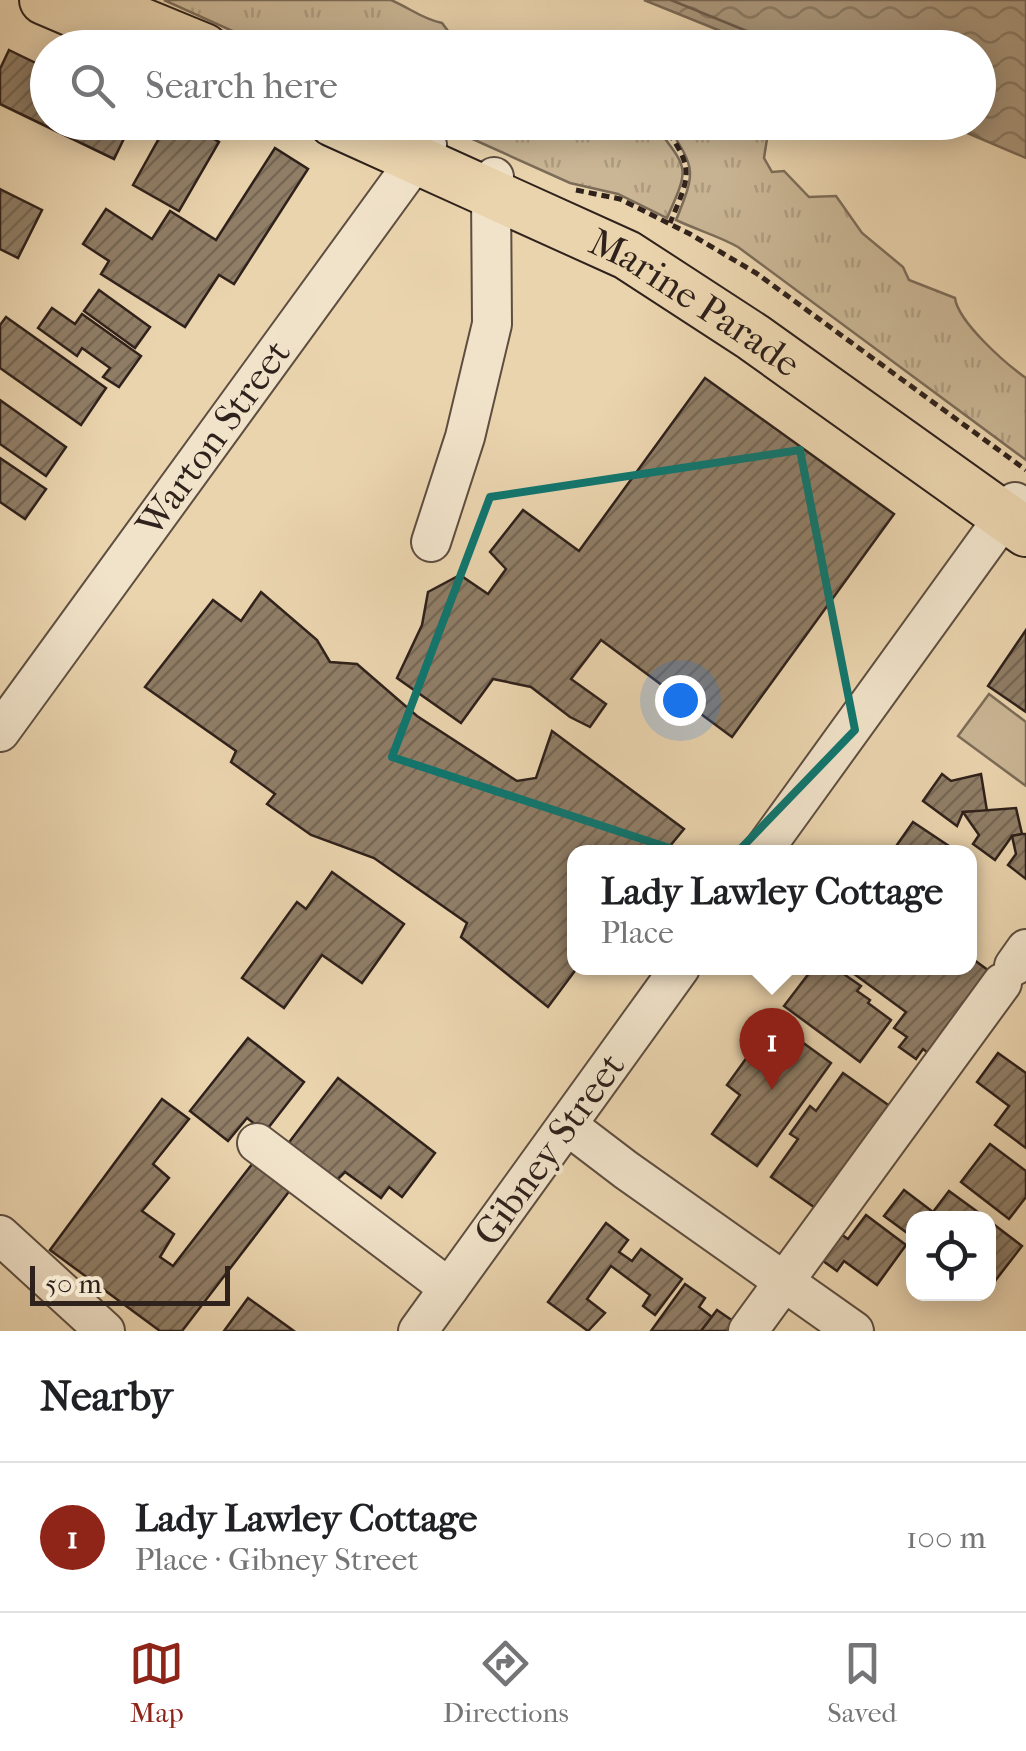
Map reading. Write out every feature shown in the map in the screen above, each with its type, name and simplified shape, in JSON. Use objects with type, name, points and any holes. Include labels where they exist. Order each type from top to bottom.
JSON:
[{"type":"main road","points":[[44,0],[114,30]]},
{"type":"main road","points":[[88,0],[160,30]]},
{"type":"main road","name":"Marine Parade","points":[[386,140],[646,251],[931,440],[1018,515]]},
{"type":"main road","name":"Marine Parade","points":[[404,140],[422,152]]},
{"type":"street","name":"Warton Street","points":[[0,732],[422,152]]},
{"type":"street","points":[[430,542],[464,437],[492,324],[493,184]]},
{"type":"street","points":[[767,845],[1018,515]]},
{"type":"street","points":[[748,1331],[1014,966]]},
{"type":"street","name":"Gibney Street","points":[[418,1331],[675,975]]},
{"type":"street","points":[[567,1125],[854,1331]]},
{"type":"street","points":[[257,1143],[449,1288]]},
{"type":"street","points":[[0,1235],[105,1331]]},
{"type":"path","points":[[670,224],[687,182],[688,166],[672,140]]},
{"type":"highlighted area","points":[[800,450],[855,730],[724,866],[392,757],[490,497]]},
{"type":"green space","points":[[164,0],[391,0],[442,23],[447,30],[230,30]]},
{"type":"green space","points":[[475,140],[666,140],[682,168],[680,187],[667,218],[618,194],[570,183]]},
{"type":"green space","points":[[677,140],[767,140],[764,158],[772,172],[784,171],[809,197],[836,196],[862,233],[903,267],[909,280],[955,298],[974,330],[1026,378],[1026,460],[738,247],[676,220],[690,179]]},
{"type":"green space","points":[[989,694],[1026,722],[1026,786],[958,736]]},
{"type":"water","points":[[644,0],[1026,0],[1026,158],[984,140],[996,140],[996,30],[718,30]]},
{"type":"building","points":[[9,50],[30,60],[30,118],[0,104],[0,69]]},
{"type":"building","points":[[75,140],[123,140],[114,159]]},
{"type":"building","points":[[158,140],[219,142],[179,211],[133,185]]},
{"type":"building","points":[[275,148],[308,169],[234,284],[219,275],[185,327],[101,274],[109,261],[83,244],[106,209],[152,239],[170,211],[216,240]]},
{"type":"building","points":[[0,189],[42,210],[18,258],[0,249]]},
{"type":"building","points":[[99,290],[150,327],[135,348],[84,311]]},
{"type":"building","points":[[52,308],[75,324],[82,314],[141,356],[119,387],[103,377],[110,368],[82,348],[77,356],[38,328]]},
{"type":"building","points":[[6,317],[106,388],[81,425],[0,368],[0,325]]},
{"type":"building","points":[[705,378],[894,514],[732,737],[601,640],[571,679],[606,704],[590,727],[531,687],[493,679],[461,723],[397,678],[422,625],[428,592],[460,575],[488,594],[506,569],[490,552],[523,510],[579,551]]},
{"type":"building","points":[[0,400],[66,447],[46,476],[0,444]]},
{"type":"building","points":[[0,458],[46,489],[25,519],[0,502]]},
{"type":"building","points":[[261,592],[317,640],[330,662],[357,664],[417,716],[517,781],[536,778],[552,731],[684,829],[671,845],[567,845],[567,975],[572,975],[548,1007],[461,937],[467,923],[374,858],[311,835],[267,804],[275,794],[231,762],[236,751],[145,687],[213,600],[241,621]]},
{"type":"building","points":[[1026,630],[1026,712],[988,686]]},
{"type":"building","points":[[942,774],[951,781],[981,774],[987,811],[963,812],[957,826],[923,801]]},
{"type":"building","points":[[1016,808],[1022,834],[1012,836],[995,860],[973,844],[979,835],[963,812]]},
{"type":"building","points":[[913,822],[948,845],[897,845]]},
{"type":"building","points":[[1026,834],[1026,879],[1008,865],[1016,854],[1012,836]]},
{"type":"building","points":[[332,872],[404,924],[362,983],[322,955],[284,1008],[242,978],[297,902],[306,909]]},
{"type":"building","points":[[977,962],[992,973],[932,1056],[923,1049],[916,1059],[899,1047],[907,1037],[894,1028],[906,1012],[856,975],[977,975]]},
{"type":"building","points":[[808,975],[845,975],[861,986],[857,991],[870,1000],[868,1003],[891,1020],[860,1062],[784,1006]]},
{"type":"building","points":[[773,1021],[831,1063],[757,1166],[712,1134],[740,1095],[727,1085]]},
{"type":"building","points":[[248,1038],[304,1082],[265,1132],[247,1118],[228,1141],[190,1111]]},
{"type":"building","points":[[998,1053],[1026,1073],[1026,1148],[995,1125],[1009,1106],[977,1082]]},
{"type":"building","points":[[843,1073],[894,1109],[821,1212],[771,1177],[798,1139],[790,1134],[810,1106],[816,1111]]},
{"type":"building","points":[[338,1078],[435,1153],[402,1197],[389,1187],[381,1198],[345,1172],[332,1185],[284,1149]]},
{"type":"building","points":[[162,1099],[189,1119],[153,1164],[169,1178],[142,1211],[174,1234],[160,1257],[173,1266],[256,1159],[291,1189],[182,1331],[160,1331],[50,1250]]},
{"type":"building","points":[[990,1144],[1026,1171],[1026,1197],[1009,1219],[961,1182]]},
{"type":"building","points":[[904,1190],[932,1211],[906,1211],[906,1232],[884,1216]]},
{"type":"building","points":[[949,1191],[976,1211],[934,1211]]},
{"type":"building","points":[[866,1215],[906,1245],[877,1285],[844,1261],[837,1271],[812,1253],[831,1227],[848,1239]]},
{"type":"building","points":[[606,1223],[628,1240],[619,1252],[632,1261],[641,1249],[682,1279],[655,1315],[643,1306],[650,1295],[611,1266],[587,1299],[605,1313],[588,1331],[548,1302]]},
{"type":"building","points":[[996,1226],[1022,1246],[996,1280]]},
{"type":"building","points":[[685,1284],[705,1298],[699,1307],[712,1317],[701,1331],[651,1331]]},
{"type":"building","points":[[248,1298],[294,1331],[224,1331]]},
{"type":"building","points":[[717,1310],[736,1323],[734,1331],[701,1331]]},
{"type":"place","name":"Lady Lawley Cottage","points":[[772,1090]]}]
